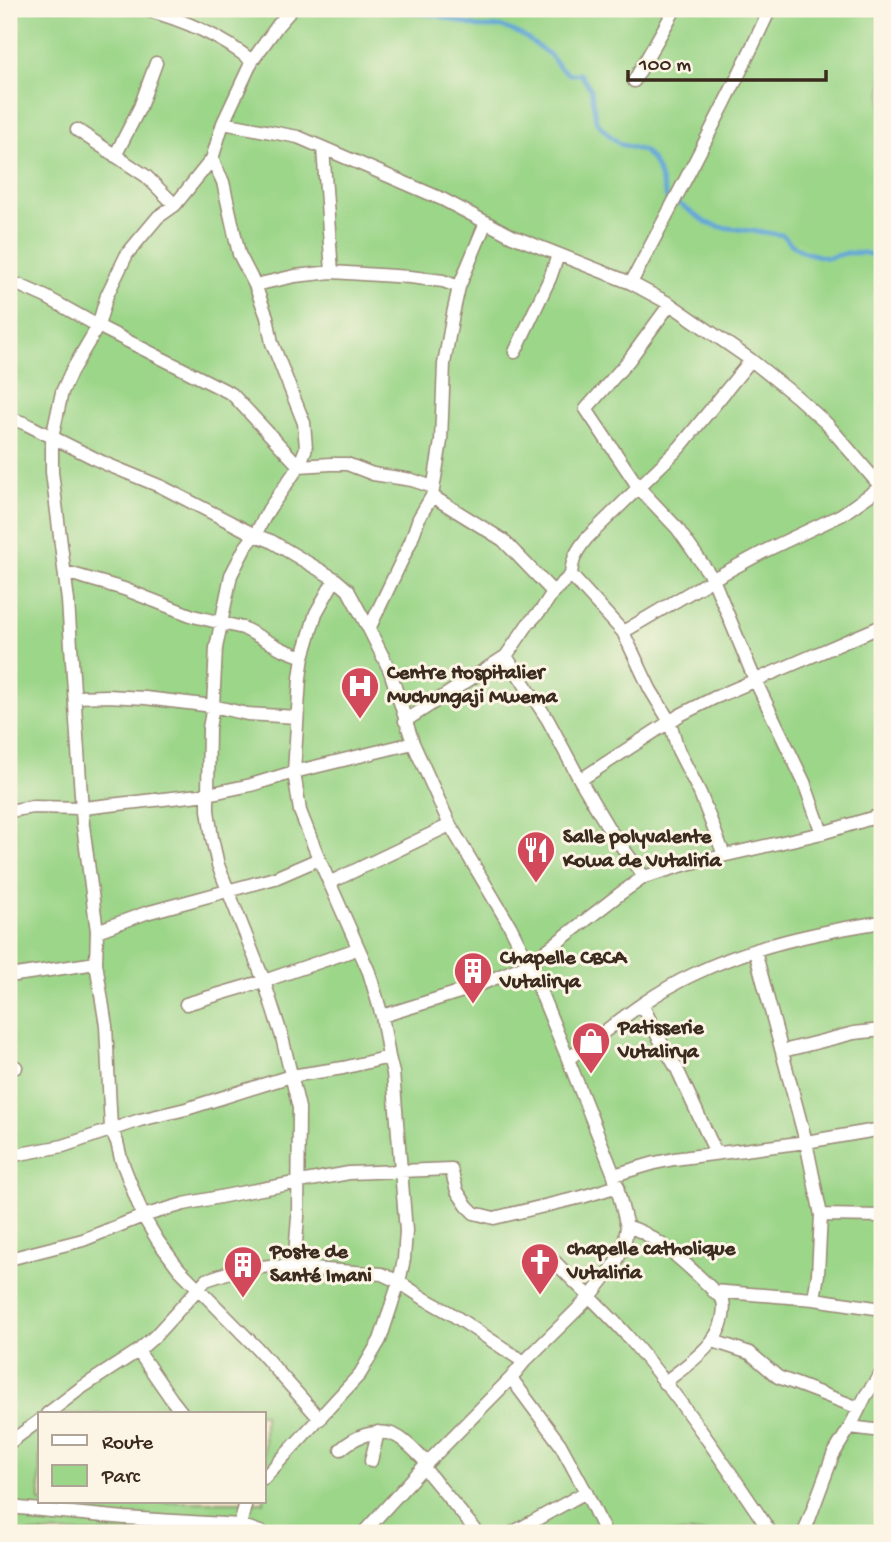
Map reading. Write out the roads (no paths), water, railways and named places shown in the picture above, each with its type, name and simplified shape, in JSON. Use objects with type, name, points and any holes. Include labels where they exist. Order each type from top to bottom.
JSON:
[{"type":"street","points":[[143,9],[174,13],[234,46],[252,61]]},
{"type":"street","points":[[292,9],[252,61],[223,123],[212,159],[175,205],[158,217],[127,254],[107,295],[98,326],[62,392],[52,438],[52,472],[65,572],[76,697],[83,825],[97,931],[96,963],[106,1026],[111,1129],[143,1216],[158,1241],[198,1290],[257,1348],[320,1419]]},
{"type":"street","points":[[634,80],[675,9]]},
{"type":"street","points":[[631,283],[685,183],[770,9]]},
{"type":"street","points":[[115,156],[140,107],[156,63]]},
{"type":"street","points":[[223,123],[298,137],[442,199],[512,236],[631,283],[670,304],[751,360],[797,397],[827,424],[882,487],[841,515],[767,550],[623,632]]},
{"type":"street","points":[[77,130],[146,176],[175,205]]},
{"type":"street","points":[[323,148],[332,272]]},
{"type":"street","points":[[212,159],[223,182],[239,254],[267,317],[272,343],[304,423],[306,448],[299,466],[245,548],[231,575],[216,648],[209,728],[208,794],[208,810],[218,865],[264,981],[282,1037],[299,1108],[298,1217],[294,1268]]},
{"type":"street","points":[[369,629],[433,492],[441,442],[444,364],[459,287],[486,222]]},
{"type":"street","points":[[515,352],[558,255]]},
{"type":"street","points":[[254,285],[295,276],[332,272],[410,276],[443,281],[459,287]]},
{"type":"street","points":[[9,283],[46,297],[232,394],[299,466]]},
{"type":"street","points":[[670,304],[629,360],[586,409],[639,488],[677,528],[713,579],[755,680],[804,782],[822,833]]},
{"type":"street","points":[[405,722],[506,656],[553,592],[571,575],[572,561],[577,549],[680,447],[751,360]]},
{"type":"street","points":[[9,418],[162,487],[271,541],[335,579],[348,590],[390,671],[413,743],[450,825],[510,926],[528,964],[616,1180],[627,1227],[624,1245],[614,1266],[589,1298],[524,1362],[363,1533]]},
{"type":"street","points":[[299,466],[347,464],[373,474],[412,480],[503,540],[553,592]]},
{"type":"street","points":[[65,572],[100,581],[193,616],[243,628],[303,657]]},
{"type":"street","points":[[571,575],[623,632],[650,689],[670,722],[678,750],[700,793],[724,855]]},
{"type":"street","points":[[266,1476],[360,1374],[380,1340],[404,1259],[406,1231],[402,1171],[393,1073],[382,1016],[369,972],[300,811],[294,772],[303,657],[316,613],[335,579]]},
{"type":"street","points":[[580,780],[680,715],[882,626]]},
{"type":"street","points":[[506,656],[548,720],[609,829],[644,877]]},
{"type":"street","points":[[76,697],[145,698],[213,706],[247,714],[297,717]]},
{"type":"street","points":[[9,811],[32,807],[83,808],[208,794],[413,743]]},
{"type":"street","points":[[382,1016],[469,989],[528,964],[644,877],[687,864],[822,833],[882,815]]},
{"type":"street","points":[[329,883],[450,825]]},
{"type":"street","points":[[97,931],[146,913],[275,878],[319,859]]},
{"type":"street","points":[[568,1059],[642,1004],[690,975],[755,951],[834,930],[882,922]]},
{"type":"street","points":[[186,1004],[357,949]]},
{"type":"street","points":[[755,951],[806,1142],[821,1215],[814,1299]]},
{"type":"street","points":[[9,976],[96,963]]},
{"type":"street","points":[[642,1004],[677,1069],[716,1153]]},
{"type":"street","points":[[783,1051],[853,1033],[882,1030]]},
{"type":"street","points":[[9,1156],[63,1146],[140,1120],[186,1109],[291,1076],[389,1057]]},
{"type":"street","points":[[9,1259],[83,1240],[143,1216],[184,1204],[349,1173],[450,1169],[457,1191],[467,1206],[474,1213],[494,1218],[582,1198],[655,1163],[882,1129]]},
{"type":"street","points":[[821,1215],[882,1216]]},
{"type":"street","points":[[627,1227],[635,1228],[671,1252],[723,1300],[725,1310],[722,1326],[713,1341],[664,1383]]},
{"type":"street","points":[[555,1262],[627,1336],[729,1469],[771,1533]]},
{"type":"street","points":[[50,1412],[138,1351],[206,1280],[236,1270],[270,1266],[382,1274],[486,1335],[524,1362]]},
{"type":"street","points":[[713,1291],[814,1299],[882,1309]]},
{"type":"street","points":[[713,1341],[750,1353],[778,1377],[859,1408]]},
{"type":"street","points":[[138,1351],[181,1412]]},
{"type":"street","points":[[804,1533],[833,1455],[882,1372]]},
{"type":"street","points":[[511,1378],[560,1444],[606,1533]]},
{"type":"street","points":[[9,1443],[38,1421]]},
{"type":"street","points":[[850,1427],[882,1431]]},
{"type":"street","points":[[371,1461],[378,1432]]},
{"type":"street","points":[[341,1449],[350,1441],[378,1432],[390,1432],[426,1466],[478,1533]]},
{"type":"street","points":[[512,1533],[586,1492]]},
{"type":"street","points":[[240,1525],[245,1504]]},
{"type":"street","points":[[9,1507],[240,1525],[263,1533]]},
{"type":"waterway","points":[[381,9],[436,15],[478,27],[503,27],[520,34],[550,55],[559,67],[569,74],[580,74],[591,89],[596,121],[620,144],[644,151],[659,174],[667,199]]},
{"type":"waterway","points":[[678,203],[707,223],[783,235],[804,252],[827,258],[847,253],[865,253],[882,258]]},
{"type":"place","name":"Centre Hospitalier Muchungaji Mwema","points":[[360,720]]},
{"type":"place","name":"Salle polyvalente Kowa de Vutaliria","points":[[536,884]]},
{"type":"place","name":"Chapelle CBCA Vutalirya","points":[[473,1005]]},
{"type":"place","name":"Patisserie Vutalirya","points":[[591,1075]]},
{"type":"place","name":"chapelle catholique Vutaliria","points":[[540,1296]]},
{"type":"place","name":"Poste de Santé Imani","points":[[243,1299]]}]
